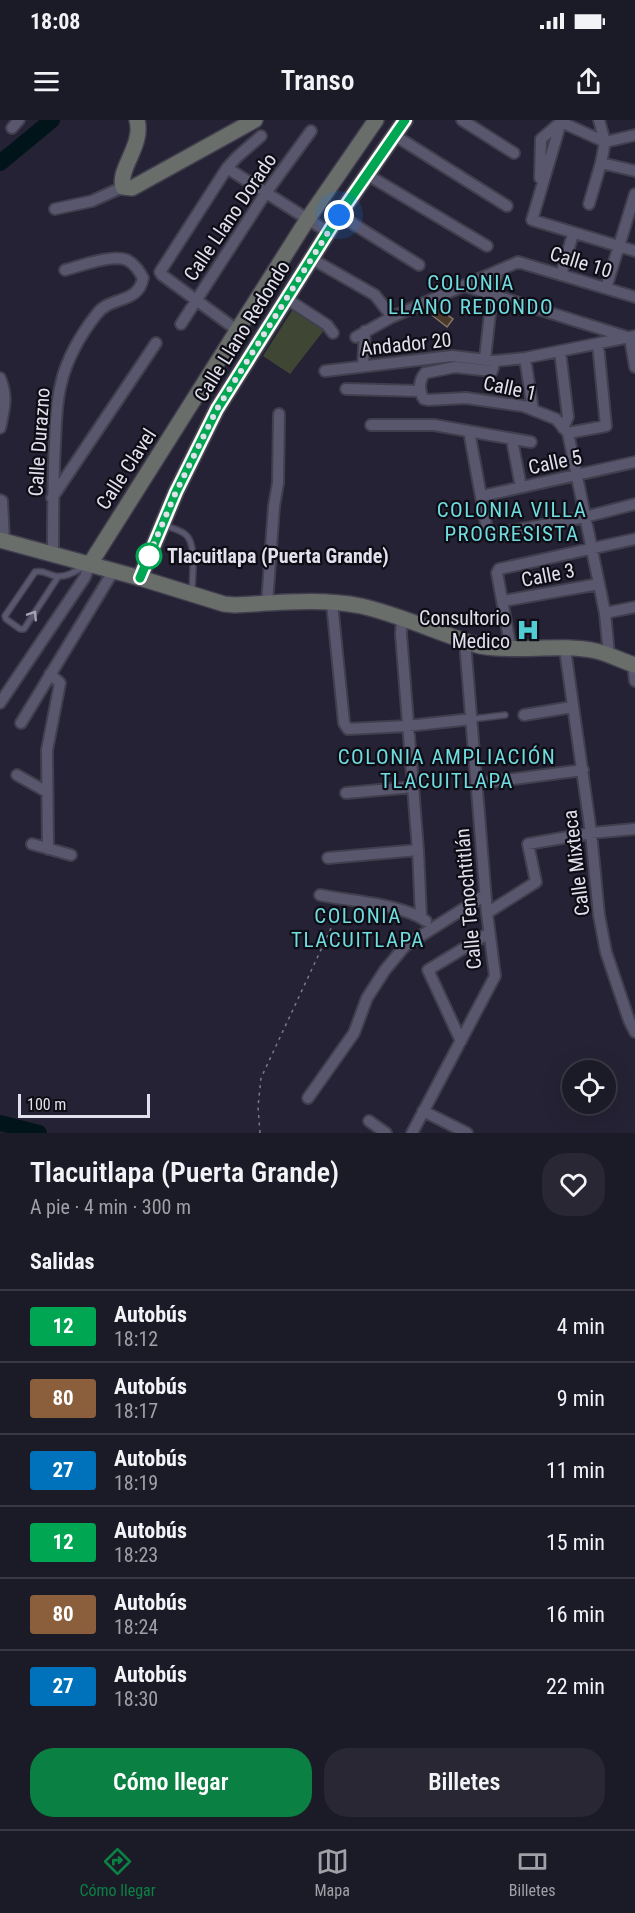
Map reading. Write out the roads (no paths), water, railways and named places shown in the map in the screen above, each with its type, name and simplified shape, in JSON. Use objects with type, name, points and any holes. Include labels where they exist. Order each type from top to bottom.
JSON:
[{"type":"street","points":[[55,209],[92,201],[123,187],[132,188],[255,120]]},
{"type":"street","name":"Calle Llano Redondo","points":[[197,397],[307,220],[376,120]]},
{"type":"street","name":"Calle Llano Redondo","points":[[140,578],[176,492],[217,409],[339,215],[405,120]]},
{"type":"street","points":[[462,120],[514,153]]},
{"type":"street","points":[[589,204],[605,142],[599,120]]},
{"type":"street","points":[[123,187],[121,178],[138,136],[141,121]]},
{"type":"street","points":[[635,135],[605,142],[562,121],[532,220],[635,251]]},
{"type":"street","name":"Calle Llano Dorado","points":[[181,324],[266,194],[311,131]]},
{"type":"street","points":[[394,135],[507,206]]},
{"type":"street","points":[[237,330],[195,302],[162,275],[161,269],[227,168],[261,136]]},
{"type":"street","points":[[601,163],[635,171]]},
{"type":"street","points":[[227,168],[328,232]]},
{"type":"street","points":[[366,174],[487,246]]},
{"type":"street","points":[[606,288],[635,194]]},
{"type":"street","points":[[339,215],[419,265]]},
{"type":"street","points":[[561,275],[573,234]]},
{"type":"street","name":"Calle Durazno","points":[[53,553],[52,498],[56,420],[61,384],[69,358],[96,313],[107,304],[134,295],[141,287],[143,278],[129,261],[120,259],[109,259],[65,270]]},
{"type":"street","points":[[312,259],[375,294],[392,317]]},
{"type":"street","name":"Calle 10","points":[[498,271],[518,262],[635,297]]},
{"type":"street","points":[[363,366],[360,334],[392,317],[498,271]]},
{"type":"street","points":[[424,395],[420,381],[425,373],[455,367],[492,371],[490,360],[492,295],[498,271]]},
{"type":"street","points":[[465,286],[633,337],[635,367]]},
{"type":"street","points":[[287,299],[327,325],[333,333]]},
{"type":"street","name":"Andador 20","points":[[325,371],[452,356],[490,360],[525,358],[633,337]]},
{"type":"street","points":[[52,498],[156,344]]},
{"type":"street","points":[[565,431],[606,426],[598,344]]},
{"type":"street","points":[[560,351],[568,417],[565,431],[605,613],[609,655]]},
{"type":"street","points":[[525,358],[533,410]]},
{"type":"street","points":[[0,378],[5,389],[6,401],[0,428]]},
{"type":"street","name":"Calle 1","points":[[346,389],[466,398],[524,406],[556,419],[565,431]]},
{"type":"street","points":[[197,397],[217,409]]},
{"type":"street","name":"Calle Clavel","points":[[90,564],[197,397]]},
{"type":"street","points":[[267,604],[274,506],[278,483],[279,414]]},
{"type":"street","points":[[371,425],[434,424],[531,442]]},
{"type":"street","points":[[469,431],[487,529],[490,532],[495,534],[585,517],[635,504]]},
{"type":"street","points":[[512,440],[521,487]]},
{"type":"street","name":"Calle 5","points":[[482,496],[635,462]]},
{"type":"street","points":[[0,500],[3,501],[2,540],[114,570],[224,604],[332,603],[358,606],[465,642],[495,649],[596,651],[634,665],[635,681]]},
{"type":"street","points":[[511,649],[497,571],[499,569],[591,548],[635,541]]},
{"type":"street","points":[[0,703],[85,578],[90,564]]},
{"type":"street","points":[[21,723],[114,570]]},
{"type":"street","name":"Calle 3","points":[[503,601],[599,584]]},
{"type":"street","points":[[332,603],[344,723],[348,729],[472,719]]},
{"type":"street","points":[[605,613],[635,607]]},
{"type":"street","points":[[402,619],[400,634],[418,850],[421,917]]},
{"type":"street","name":"Calle Tenochtitlán","points":[[412,1133],[495,976],[485,895],[465,642]]},
{"type":"street","name":"Calle Mixteca","points":[[565,649],[606,952],[635,1032]]},
{"type":"street","points":[[48,849],[47,750],[60,683],[50,674]]},
{"type":"street","points":[[524,715],[572,707]]},
{"type":"street","points":[[476,784],[583,770]]},
{"type":"street","points":[[17,775],[47,792]]},
{"type":"street","points":[[346,793],[413,787]]},
{"type":"street","points":[[487,913],[536,882],[528,844],[591,833],[635,829]]},
{"type":"street","points":[[32,844],[71,855]]},
{"type":"street","points":[[328,858],[418,850]]},
{"type":"street","points":[[320,895],[390,907],[421,917],[433,927]]},
{"type":"street","points":[[308,1098],[354,1034],[367,998],[385,970],[405,946],[485,895]]},
{"type":"street","points":[[460,1041],[428,970],[489,933]]},
{"type":"street","points":[[423,1112],[467,1133]]},
{"type":"street","points":[[369,1121],[386,1133]]},
{"type":"lane","points":[[162,525],[186,535],[190,540],[193,548],[192,594]]},
{"type":"lane","points":[[58,577],[24,629],[20,629],[6,619],[5,616],[35,572],[40,571],[58,577],[69,575],[90,564]]},
{"type":"lane","points":[[472,719],[505,715]]},
{"type":"waterway","points":[[0,163],[52,120]]},
{"type":"waterway","points":[[0,1123],[39,1133]]},
{"type":"place","name":"Tlacuitlapa (Puerta Grande)","points":[[149,556]]},
{"type":"place","name":"Consultorio Medico","points":[[528,630]]},
{"type":"district","name":"COLONIA LLANO REDONDO","points":[[471,295]]},
{"type":"district","name":"COLONIA VILLA PROGRESISTA","points":[[512,522]]},
{"type":"district","name":"COLONIA AMPLIACIÓN TLACUITLAPA","points":[[447,769]]},
{"type":"district","name":"COLONIA TLACUITLAPA","points":[[358,928]]}]
